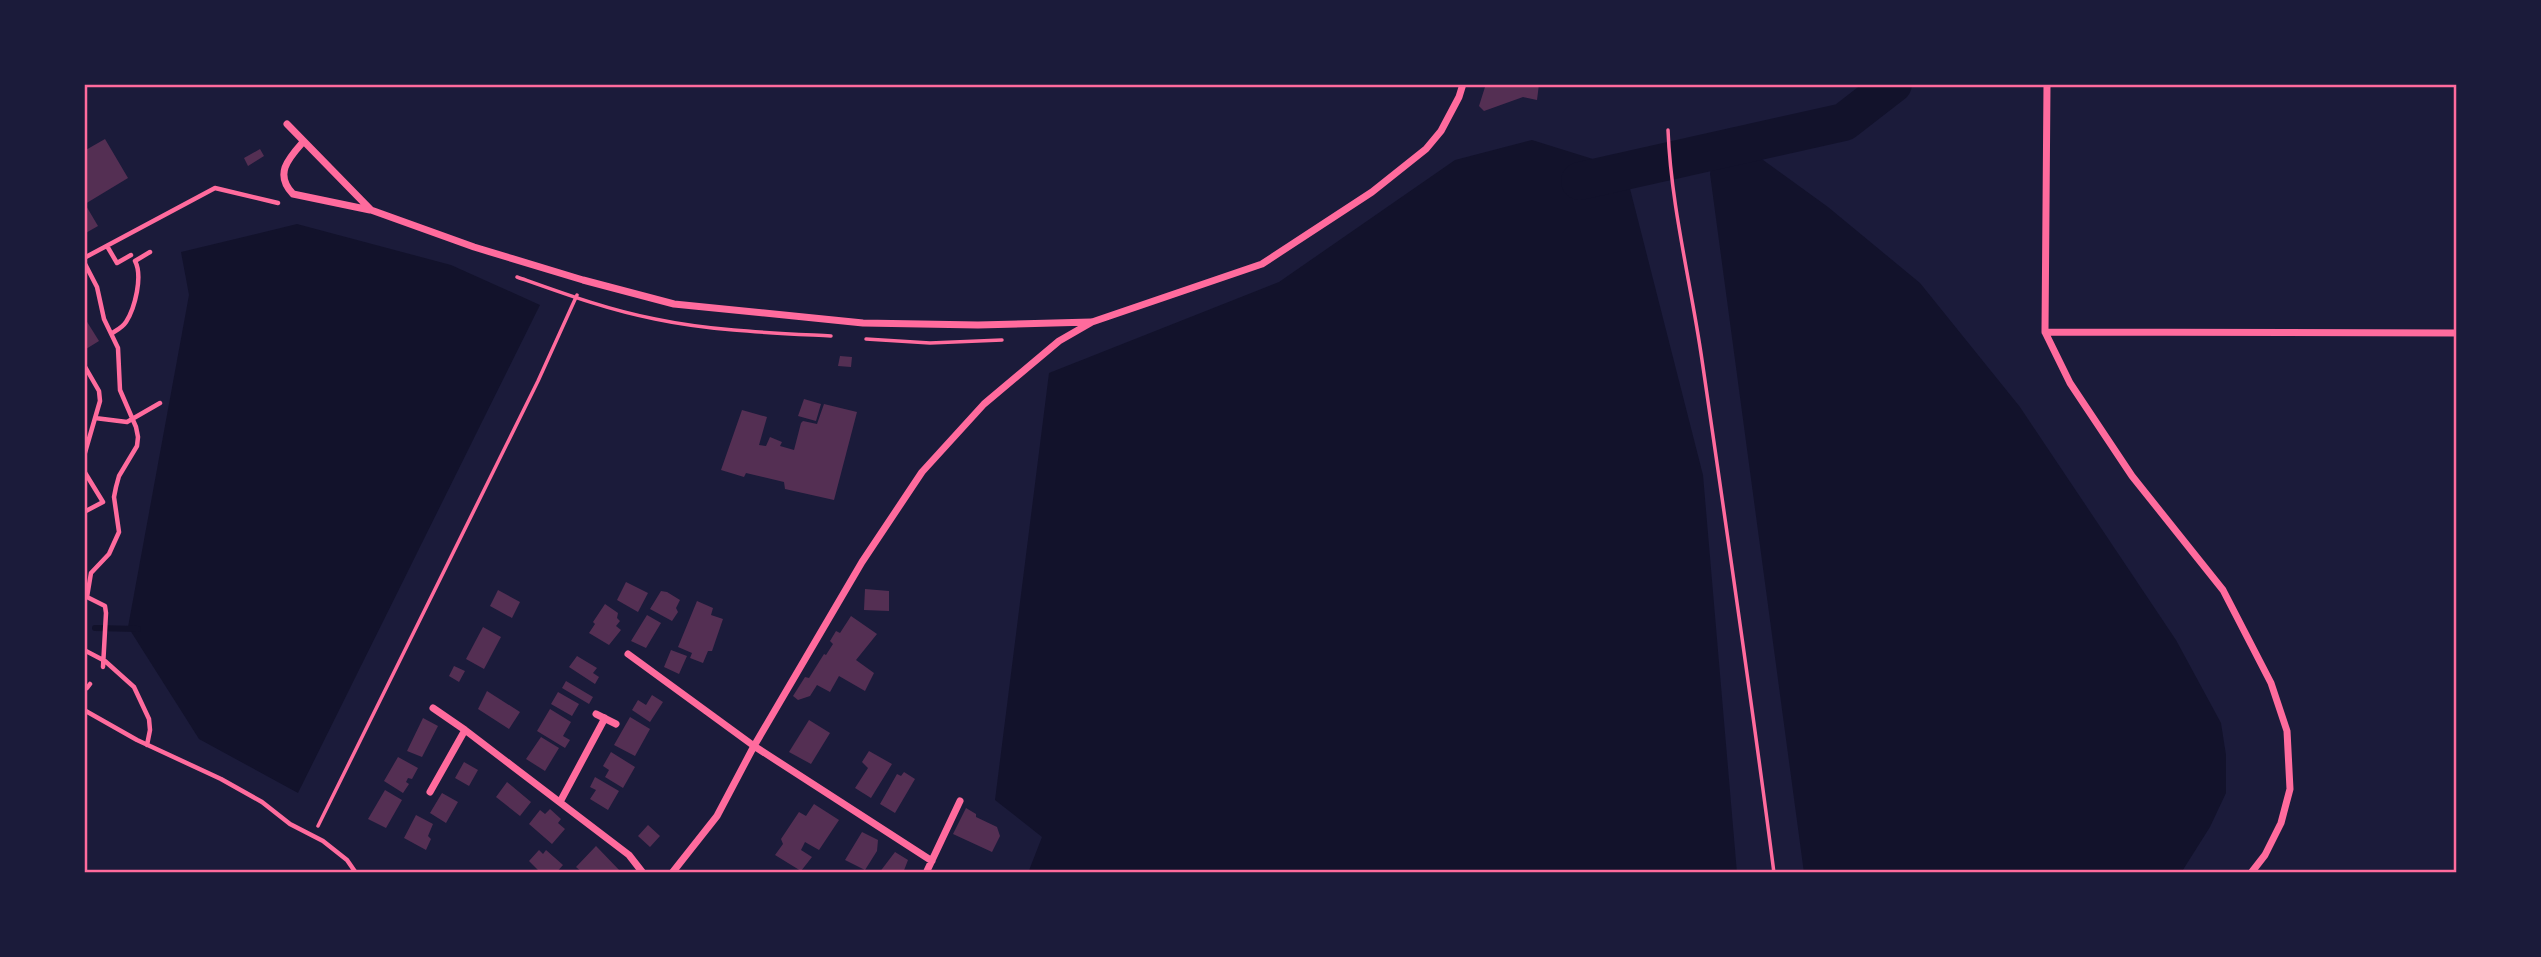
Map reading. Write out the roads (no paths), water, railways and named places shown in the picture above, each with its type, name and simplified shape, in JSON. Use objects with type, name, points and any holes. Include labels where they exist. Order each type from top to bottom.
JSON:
[{"type":"street","points":[[672,873],[717,816],[754,746],[862,562],[922,472],[984,404],[1059,341],[1092,322],[1262,264],[1372,192],[1426,149],[1441,131],[1463,84]]},
{"type":"street","points":[[2047,84],[2045,332],[2070,383],[2132,476],[2222,590],[2272,683],[2287,731],[2290,789],[2281,823],[2265,855],[2251,873]]},
{"type":"street","points":[[287,124],[371,210]]},
{"type":"street","points":[[303,142],[289,157],[283,173],[285,186],[293,194],[371,210],[474,247],[583,281],[674,304],[863,323],[978,325],[1092,322]]},
{"type":"street","points":[[2045,332],[2457,333]]},
{"type":"street","points":[[628,654],[754,746],[932,861]]},
{"type":"street","points":[[433,708],[466,730],[629,855],[643,873]]},
{"type":"street","points":[[596,714],[616,724]]},
{"type":"street","points":[[560,802],[605,718]]},
{"type":"street","points":[[430,792],[466,730]]},
{"type":"street","points":[[926,873],[960,801]]},
{"type":"lane","points":[[104,664],[105,606],[85,596],[91,573],[109,554],[119,532],[114,496],[118,476],[137,446],[138,438],[120,390],[118,348],[104,319],[97,288],[84,260],[215,188],[278,203]]},
{"type":"lane","points":[[107,246],[117,263],[131,255]]},
{"type":"lane","points":[[112,333],[128,320],[136,295],[139,273],[135,261],[150,252]]},
{"type":"lane","points":[[84,365],[99,391],[100,401],[84,456]]},
{"type":"lane","points":[[96,418],[133,421],[160,403]]},
{"type":"lane","points":[[84,471],[103,502]]},
{"type":"lane","points":[[84,488],[92,484]]},
{"type":"lane","points":[[84,512],[114,496]]},
{"type":"lane","points":[[84,650],[134,687],[149,719],[147,745]]},
{"type":"lane","points":[[84,709],[147,745],[252,796],[290,824],[323,841],[346,860],[356,873]]},
{"type":"waterway","points":[[1580,181],[1844,122],[1893,84]]},
{"type":"waterway","points":[[95,628],[138,629]]}]
